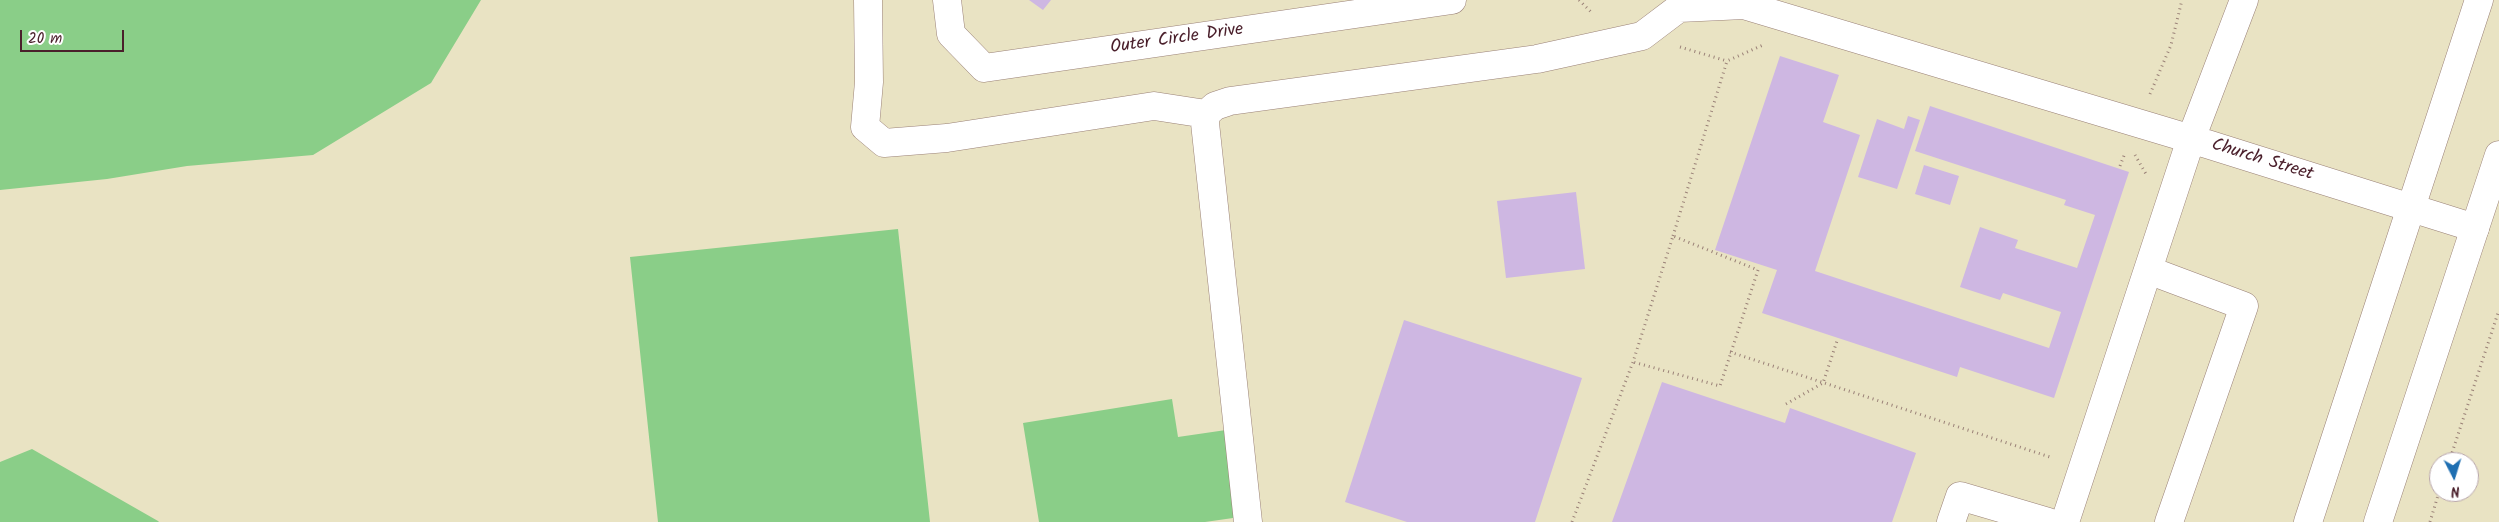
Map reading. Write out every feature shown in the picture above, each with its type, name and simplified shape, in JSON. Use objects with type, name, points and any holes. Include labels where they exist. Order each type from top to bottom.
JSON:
[{"type":"street","points":[[868,0],[869,82],[866,127],[884,143],[947,138],[1154,106],[1206,114]]},
{"type":"street","name":"Outer Circle Drive","points":[[948,0],[951,34],[984,68],[1452,0]]},
{"type":"street","name":"Church Street","points":[[2244,0],[2191,139],[2475,228]]},
{"type":"street","points":[[2308,522],[2478,0]]},
{"type":"street","points":[[1248,522],[1206,134],[1206,114],[1215,106],[1230,101],[1537,59],[1642,36],[1679,8],[1744,5],[2191,139],[2065,522]]},
{"type":"street","points":[[2378,522],[2475,228],[2492,201],[2499,155]]},
{"type":"street","points":[[2148,270],[2244,306],[2169,522]]},
{"type":"street","points":[[1951,522],[1960,496],[2048,522]]},
{"type":"path","points":[[2137,123],[2171,45],[2182,0]]},
{"type":"path","points":[[1572,522],[1633,362],[1728,61],[1764,45]]},
{"type":"path","points":[[1633,362],[1720,386],[1758,270],[1673,236]]},
{"type":"path","points":[[2452,452],[2499,310]]},
{"type":"path","points":[[1786,404],[1823,383],[1837,341]]},
{"type":"path","points":[[1730,352],[2053,458],[2050,467]]},
{"type":"path","points":[[2430,522],[2437,502]]},
{"type":"green space","points":[[0,0],[481,0],[431,83],[313,155],[187,166],[107,179],[0,190]]},
{"type":"green space","points":[[898,229],[930,522],[658,522],[630,257]]},
{"type":"green space","points":[[1172,399],[1178,437],[1226,430],[1240,517],[1205,522],[1039,522],[1023,423]]},
{"type":"green space","points":[[32,449],[159,522],[0,522],[0,462]]},
{"type":"building","points":[[1029,0],[1051,0],[1043,10]]},
{"type":"building","points":[[1780,56],[1839,75],[1823,122],[1860,135],[1815,271],[2049,348],[2061,312],[2003,293],[2000,300],[1960,287],[1980,227],[2018,240],[2015,248],[2077,268],[2095,215],[2064,205],[2066,200],[1915,151],[1930,106],[2129,172],[2054,398],[1960,367],[1957,377],[1762,313],[1777,270],[1715,250]]},
{"type":"building","points":[[1908,116],[1920,120],[1897,189],[1858,177],[1877,119],[1904,129]]},
{"type":"building","points":[[1924,165],[1959,176],[1950,205],[1915,194]]},
{"type":"building","points":[[1576,192],[1585,269],[1506,278],[1497,201]]},
{"type":"building","points":[[1404,320],[1582,378],[1535,522],[1407,522],[1345,502]]},
{"type":"building","points":[[1662,382],[1785,423],[1790,408],[1916,453],[1892,522],[1612,522]]}]
